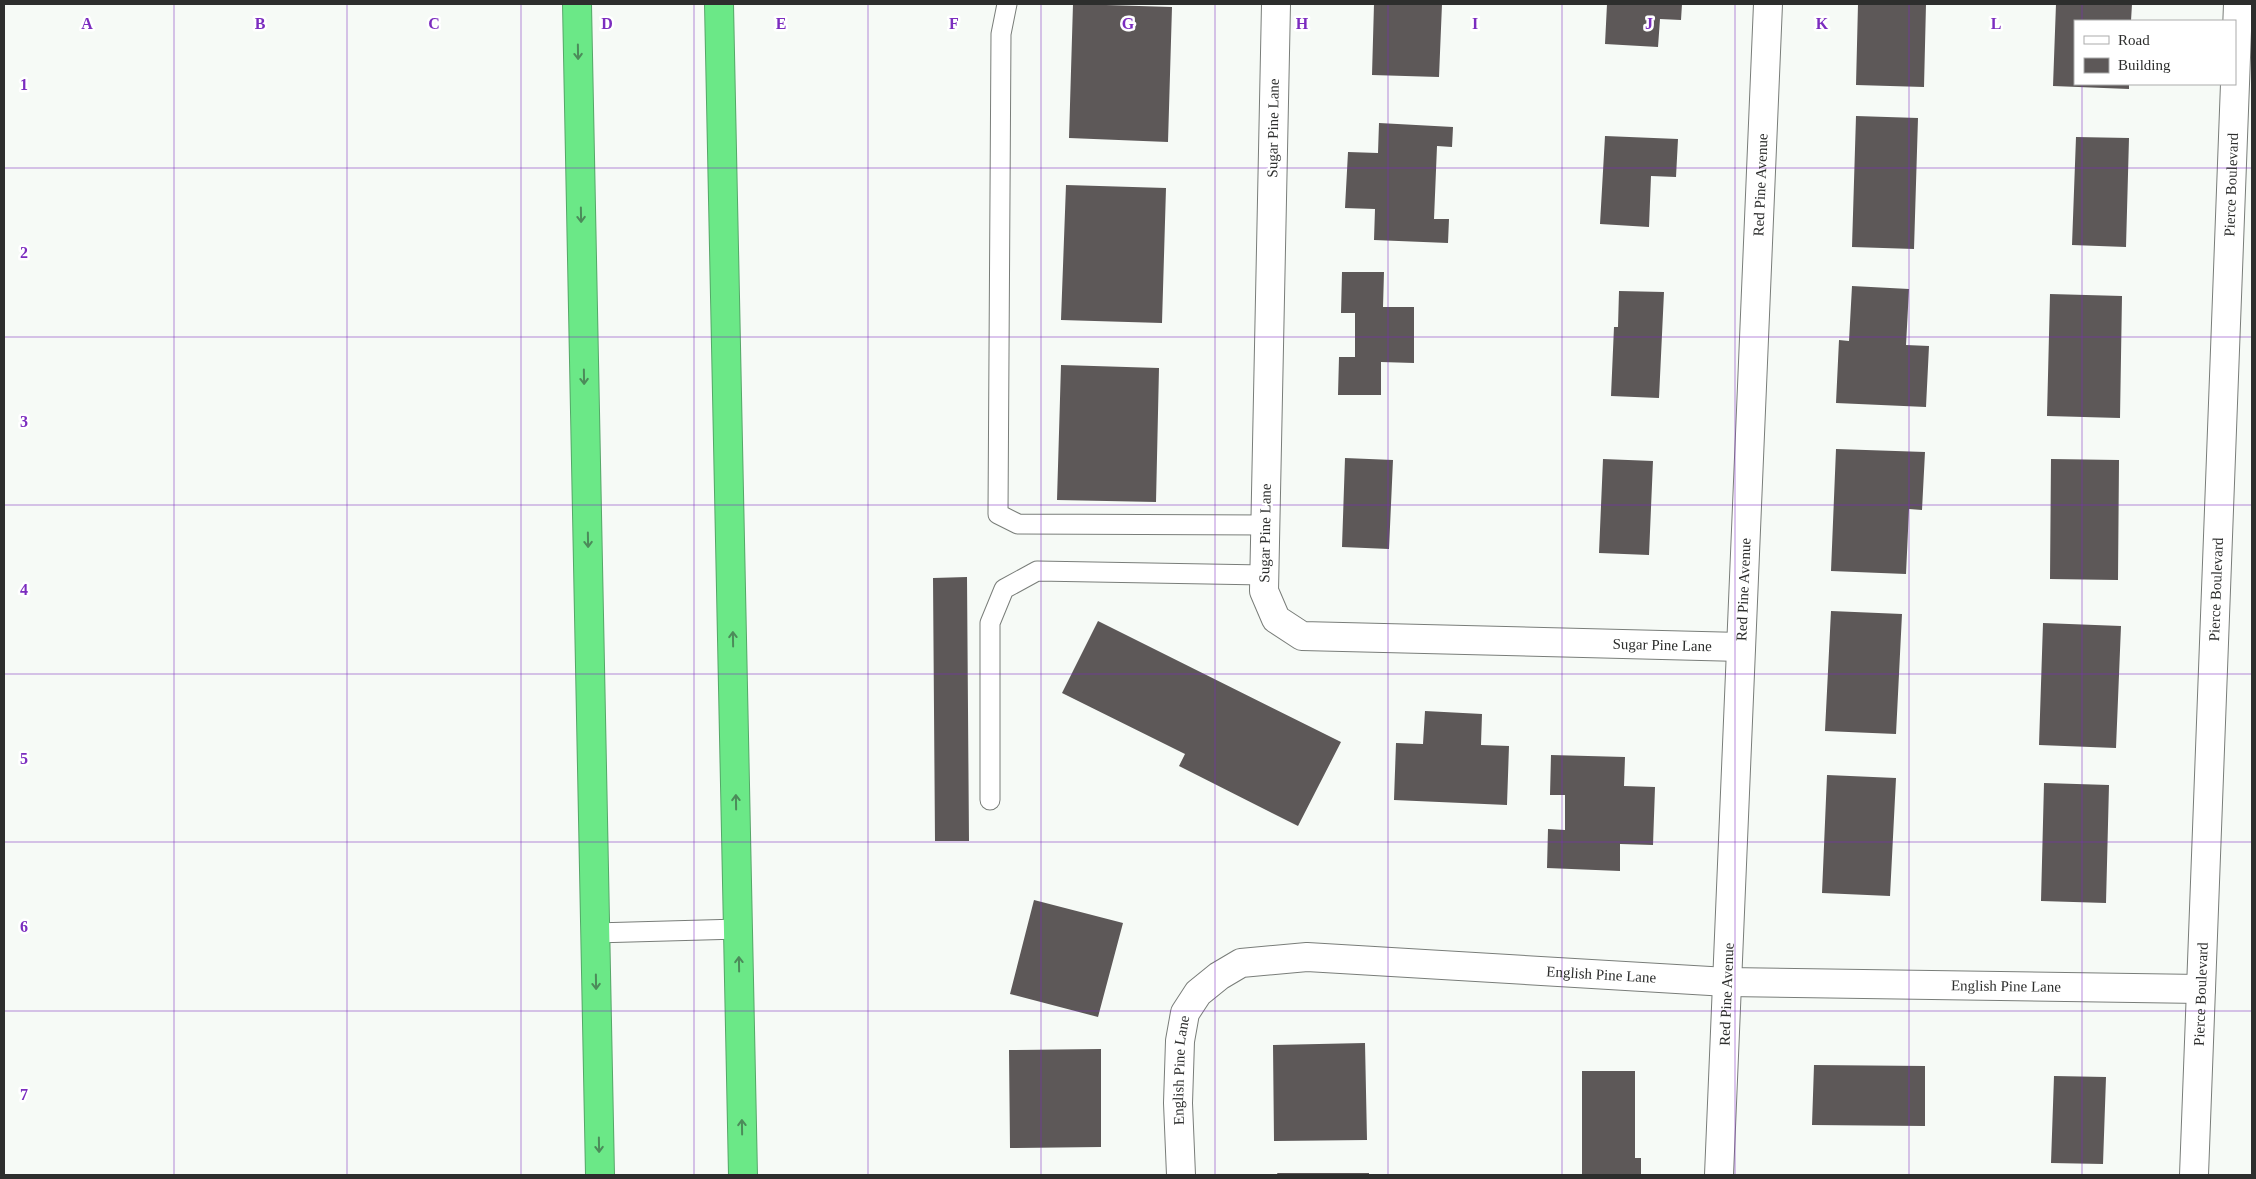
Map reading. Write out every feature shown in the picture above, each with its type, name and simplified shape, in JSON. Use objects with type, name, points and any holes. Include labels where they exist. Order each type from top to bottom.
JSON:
[{"type":"highway","points":[[577,4],[600,1175]]},
{"type":"highway","points":[[720,4],[743,1175]]},
{"type":"street","name":"Sugar Pine Lane","points":[[1276,4],[1264,575],[1264,591],[1276,619],[1302,636],[1741,647]]},
{"type":"street","name":"Red Pine Avenue","points":[[1719,1175],[1768,4]]},
{"type":"street","name":"Pierce Boulevard","points":[[2236,57],[2238,4]]},
{"type":"street","name":"Pierce Boulevard","points":[[2194,1175],[2235,85]]},
{"type":"street","name":"English Pine Lane","points":[[1181,1175],[1178,1103],[1180,1041],[1185,1013],[1198,993],[1241,963],[1307,957],[1727,982],[2201,989]]},
{"type":"lane","points":[[1007,4],[1001,34],[998,514],[1018,524],[1266,525]]},
{"type":"lane","points":[[990,800],[990,623],[1004,589],[1037,570],[1264,575]]},
{"type":"lane","points":[[595,933],[739,929]]},
{"type":"building","points":[[1073,4],[1172,7],[1168,142],[1069,138]]},
{"type":"building","points":[[1374,4],[1442,4],[1439,77],[1372,75]]},
{"type":"building","points":[[1607,4],[1682,4],[1681,20],[1660,19],[1658,47],[1605,44]]},
{"type":"building","points":[[1858,4],[1926,4],[1924,87],[1856,85]]},
{"type":"building","points":[[2056,4],[2132,4],[2131,20],[2074,20],[2074,85],[2129,85],[2129,89],[2053,86]]},
{"type":"building","points":[[1856,116],[1918,118],[1914,249],[1852,247]]},
{"type":"building","points":[[1379,123],[1453,127],[1452,147],[1437,146],[1434,219],[1449,219],[1448,243],[1374,240],[1375,209],[1345,208],[1348,152],[1378,153]]},
{"type":"building","points":[[1605,136],[1678,139],[1676,177],[1651,176],[1649,227],[1600,224]]},
{"type":"building","points":[[2076,137],[2129,138],[2126,247],[2072,245]]},
{"type":"building","points":[[1066,185],[1166,188],[1162,323],[1061,320]]},
{"type":"building","points":[[1342,272],[1384,272],[1383,307],[1414,307],[1414,363],[1381,362],[1381,395],[1338,395],[1339,357],[1355,357],[1355,313],[1341,313]]},
{"type":"building","points":[[1852,286],[1909,289],[1906,345],[1929,346],[1926,407],[1836,403],[1839,340],[1849,341]]},
{"type":"building","points":[[1619,291],[1664,292],[1659,398],[1611,396],[1614,327],[1618,327]]},
{"type":"building","points":[[2050,294],[2122,296],[2120,418],[2047,416]]},
{"type":"building","points":[[1061,365],[1159,368],[1156,502],[1057,500]]},
{"type":"building","points":[[1836,449],[1925,452],[1922,510],[1909,509],[1906,574],[1831,571]]},
{"type":"building","points":[[1345,458],[1393,460],[1389,549],[1342,547]]},
{"type":"building","points":[[1603,459],[1653,461],[1649,555],[1599,553]]},
{"type":"building","points":[[2051,459],[2119,460],[2118,580],[2050,579]]},
{"type":"building","points":[[967,577],[969,841],[935,841],[933,578]]},
{"type":"building","points":[[1831,611],[1902,614],[1896,734],[1825,731]]},
{"type":"building","points":[[1098,621],[1341,742],[1298,826],[1179,766],[1185,754],[1062,693]]},
{"type":"building","points":[[2043,623],[2121,626],[2116,748],[2039,745]]},
{"type":"building","points":[[1425,711],[1482,714],[1481,745],[1509,746],[1507,805],[1394,800],[1396,743],[1423,744]]},
{"type":"building","points":[[1551,755],[1625,757],[1624,786],[1655,787],[1653,845],[1620,844],[1620,871],[1547,868],[1548,829],[1565,830],[1565,795],[1550,795]]},
{"type":"building","points":[[1827,775],[1896,778],[1890,896],[1822,893]]},
{"type":"building","points":[[2044,783],[2109,785],[2106,903],[2041,901]]},
{"type":"building","points":[[1034,900],[1123,923],[1098,1017],[1010,994]]},
{"type":"building","points":[[1365,1043],[1367,1140],[1274,1141],[1273,1045]]},
{"type":"building","points":[[1101,1049],[1101,1147],[1010,1148],[1009,1050]]},
{"type":"building","points":[[1814,1065],[1925,1066],[1925,1126],[1812,1125]]},
{"type":"building","points":[[1582,1071],[1635,1071],[1635,1158],[1641,1158],[1641,1175],[1582,1175]]},
{"type":"building","points":[[2054,1076],[2106,1077],[2103,1164],[2051,1163]]},
{"type":"building","points":[[1277,1173],[1369,1173],[1369,1175],[1278,1175]]}]
